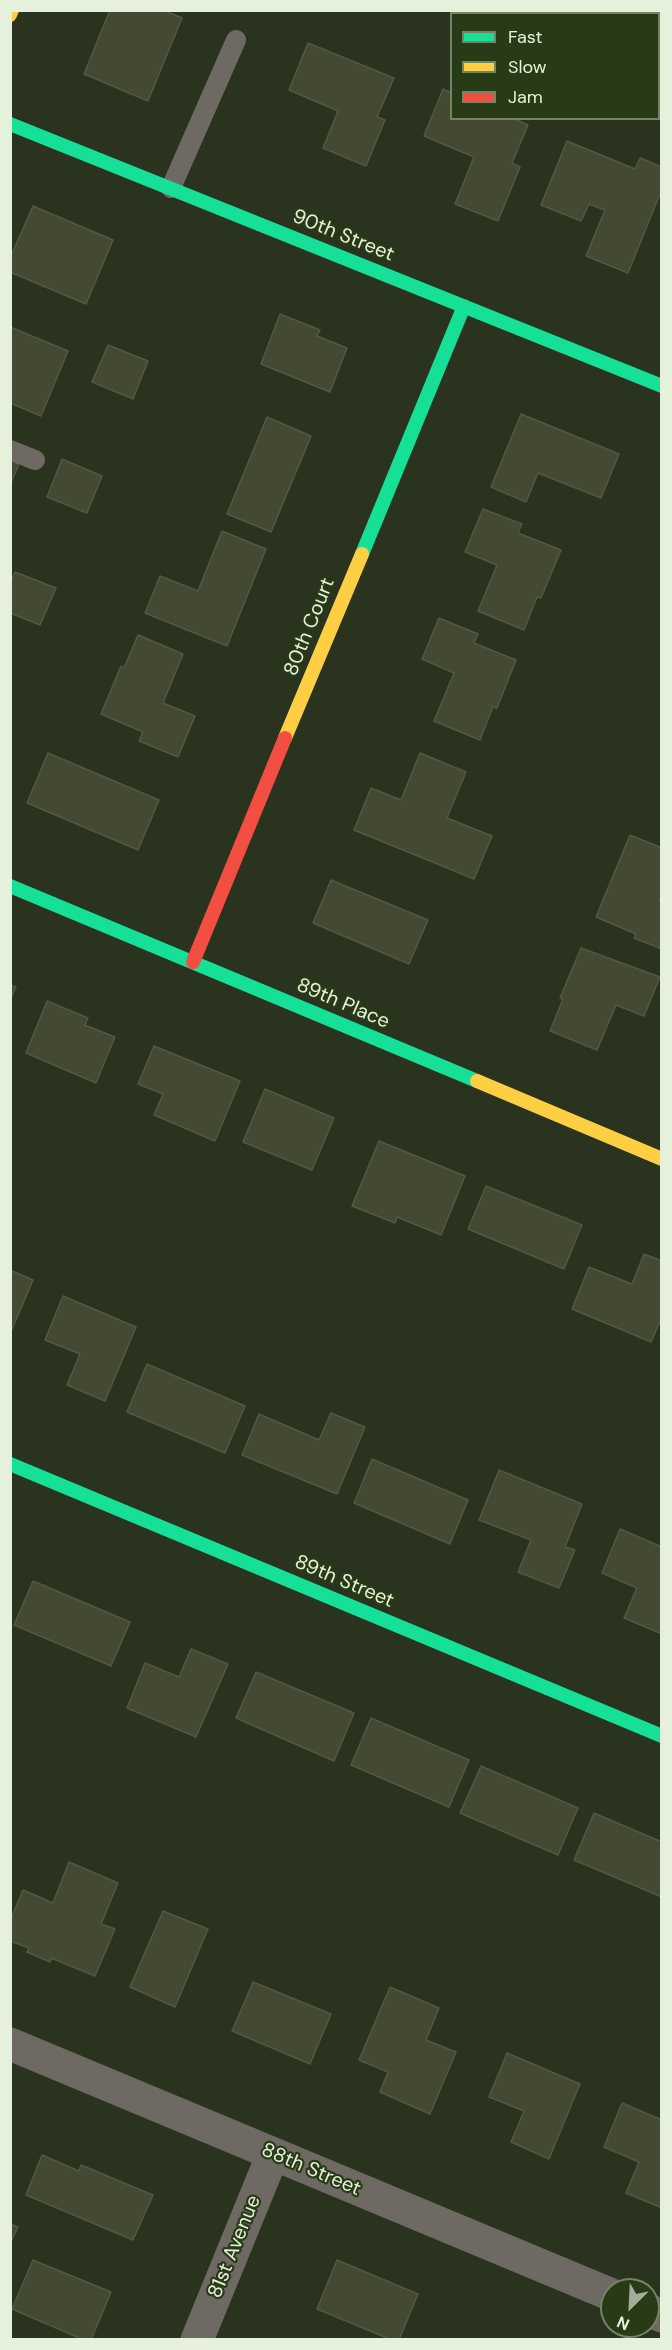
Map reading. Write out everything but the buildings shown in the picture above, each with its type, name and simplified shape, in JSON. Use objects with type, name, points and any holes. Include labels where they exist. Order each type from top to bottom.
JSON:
[{"type":"street","name":"90th Street","points":[[10,124],[464,306],[660,379]]},
{"type":"street","name":"80th Court","points":[[193,962],[464,306]]},
{"type":"street","name":"89th Place","points":[[10,886],[662,1159]]},
{"type":"street","name":"89th Street","points":[[10,1464],[662,1736]]},
{"type":"street","name":"88th Street","points":[[10,2044],[600,2290]]},
{"type":"street","name":"81st Avenue","points":[[197,2340],[273,2154]]},
{"type":"lane","points":[[171,188],[236,40]]},
{"type":"lane","points":[[10,450],[35,460]]},
{"type":"traffic: fast","points":[[10,124],[662,386]]},
{"type":"traffic: fast","points":[[362,554],[464,306]]},
{"type":"traffic: fast","points":[[10,886],[477,1081]]},
{"type":"traffic: fast","points":[[10,1464],[662,1736]]},
{"type":"traffic: slow","points":[[10,15],[12,10]]},
{"type":"traffic: slow","points":[[285,738],[362,554]]},
{"type":"traffic: slow","points":[[477,1081],[662,1159]]},
{"type":"traffic: jam","points":[[193,962],[285,738]]}]
